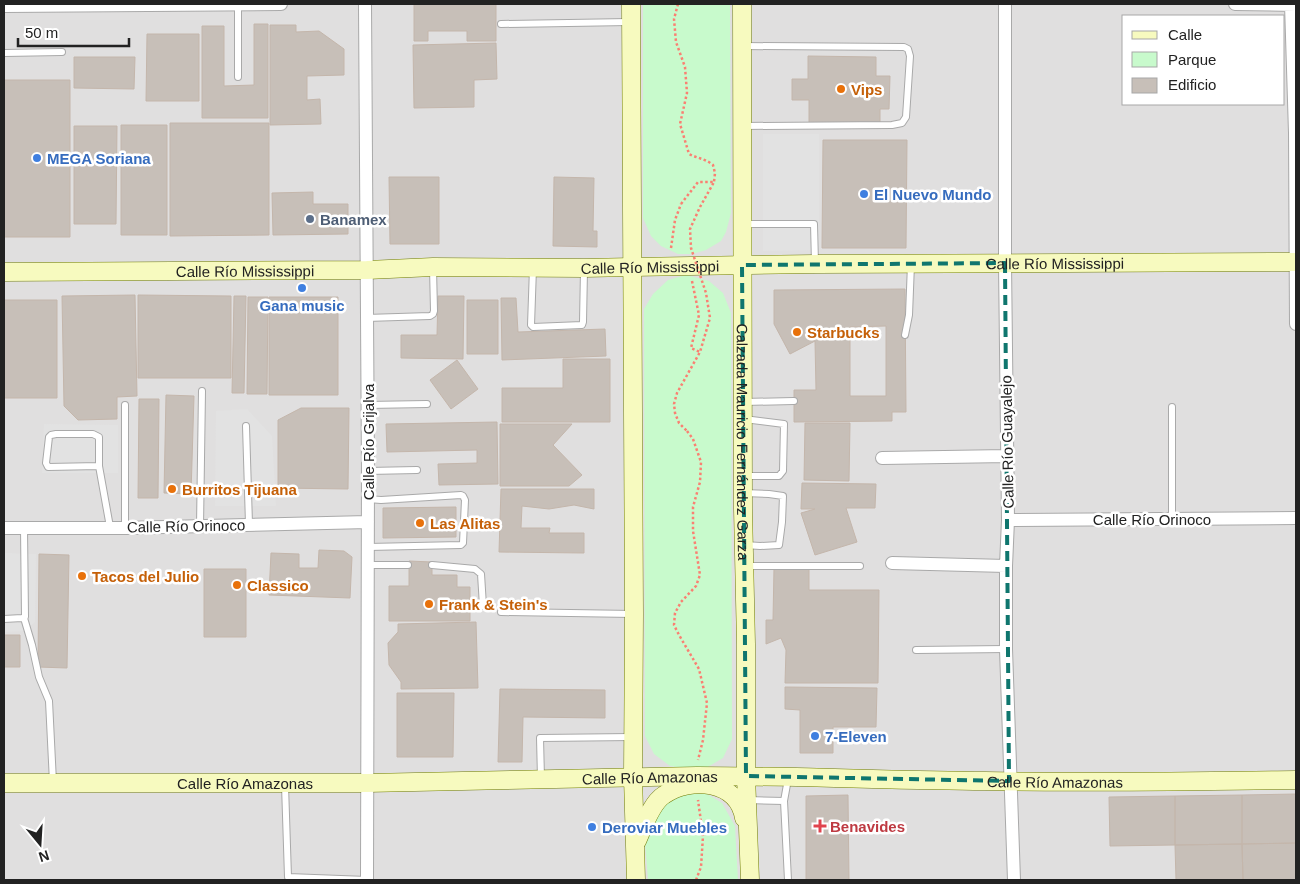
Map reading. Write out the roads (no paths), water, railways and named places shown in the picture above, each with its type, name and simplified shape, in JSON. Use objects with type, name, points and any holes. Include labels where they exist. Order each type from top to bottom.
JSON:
[{"type":"street","points":[[4,6],[281,4]]},
{"type":"street","name":"Calle Río Grijalva","points":[[365,4],[368,471],[367,880]]},
{"type":"street","points":[[630,4],[634,614],[633,778],[636,880]]},
{"type":"street","name":"Calzada Mauricio Fernández Garza","points":[[742,4],[743,493],[747,836],[750,880]]},
{"type":"street","name":"Calle Río Guayalejo","points":[[1006,4],[1005,264],[1008,520],[1006,649],[1009,781],[1014,880]]},
{"type":"street","points":[[1235,4],[1293,4],[1296,133],[1296,324]]},
{"type":"street","name":"Calle Río Mississippi","points":[[4,272],[367,270],[433,267],[584,268],[815,264],[1296,262]]},
{"type":"street","points":[[882,458],[1007,456]]},
{"type":"street","name":"Calle Río Orinoco","points":[[1008,520],[1296,518]]},
{"type":"street","name":"Calle Río Orinoco","points":[[4,528],[125,528],[368,522]]},
{"type":"street","points":[[892,563],[1006,566]]},
{"type":"street","name":"Calle Río Amazonas","points":[[4,783],[367,783],[633,778],[698,780],[746,776],[1009,781],[1296,780]]},
{"type":"street","points":[[635,844],[654,806],[662,796],[676,788],[698,780],[726,791],[736,799],[743,810],[747,836]]},
{"type":"lane","points":[[238,4],[238,77]]},
{"type":"lane","points":[[501,24],[630,22]]},
{"type":"lane","points":[[743,46],[904,47],[908,49],[910,56],[906,117],[902,123],[892,125],[743,126]]},
{"type":"lane","points":[[4,53],[62,52]]},
{"type":"lane","points":[[742,224],[814,224],[815,264]]},
{"type":"lane","points":[[905,335],[909,315],[911,264]]},
{"type":"lane","points":[[366,318],[430,316],[433,314],[433,267]]},
{"type":"lane","points":[[533,268],[531,325],[533,327],[582,325],[584,322],[584,268]]},
{"type":"lane","points":[[200,526],[202,391]]},
{"type":"lane","points":[[743,410],[794,401]]},
{"type":"lane","points":[[367,405],[427,404]]},
{"type":"lane","points":[[125,405],[125,528]]},
{"type":"lane","points":[[1172,407],[1172,518]]},
{"type":"lane","points":[[743,410],[784,424],[782,471],[779,476],[743,476]]},
{"type":"lane","points":[[246,426],[249,524]]},
{"type":"lane","points":[[99,466],[48,467],[46,464],[49,437],[56,434],[98,435],[99,466],[110,527]]},
{"type":"lane","points":[[368,471],[417,470]]},
{"type":"lane","points":[[743,493],[783,496],[779,545],[744,545]]},
{"type":"lane","points":[[368,499],[464,496],[465,500],[463,543],[461,545],[368,547]]},
{"type":"lane","points":[[24,528],[24,618],[39,677],[49,700],[54,783]]},
{"type":"lane","points":[[368,565],[408,566]]},
{"type":"lane","points":[[432,565],[475,569],[481,574],[483,606]]},
{"type":"lane","points":[[744,566],[860,566]]},
{"type":"lane","points":[[501,612],[634,614]]},
{"type":"lane","points":[[4,619],[24,618]]},
{"type":"lane","points":[[916,650],[1006,649]]},
{"type":"lane","points":[[541,779],[540,738],[633,737]]},
{"type":"lane","points":[[788,778],[784,801],[788,880]]},
{"type":"lane","points":[[285,783],[288,877],[367,880]]},
{"type":"lane","points":[[747,800],[784,801]]},
{"type":"place","name":"Vips","points":[[841,89]]},
{"type":"place","name":"MEGA Soriana","points":[[37,158]]},
{"type":"place","name":"El Nuevo Mundo","points":[[864,194]]},
{"type":"place","name":"Banamex","points":[[310,219]]},
{"type":"place","name":"Gana music","points":[[302,288]]},
{"type":"place","name":"Starbucks","points":[[797,332]]},
{"type":"place","name":"Burritos Tijuana","points":[[172,489]]},
{"type":"place","name":"Las Alitas","points":[[420,523]]},
{"type":"place","name":"Tacos del Julio","points":[[82,576]]},
{"type":"place","name":"Classico","points":[[237,585]]},
{"type":"place","name":"Frank & Stein's","points":[[429,604]]},
{"type":"place","name":"7-Eleven","points":[[815,736]]},
{"type":"place","name":"Benavides","points":[[820,826]]},
{"type":"place","name":"Deroviar Muebles","points":[[592,827]]}]
